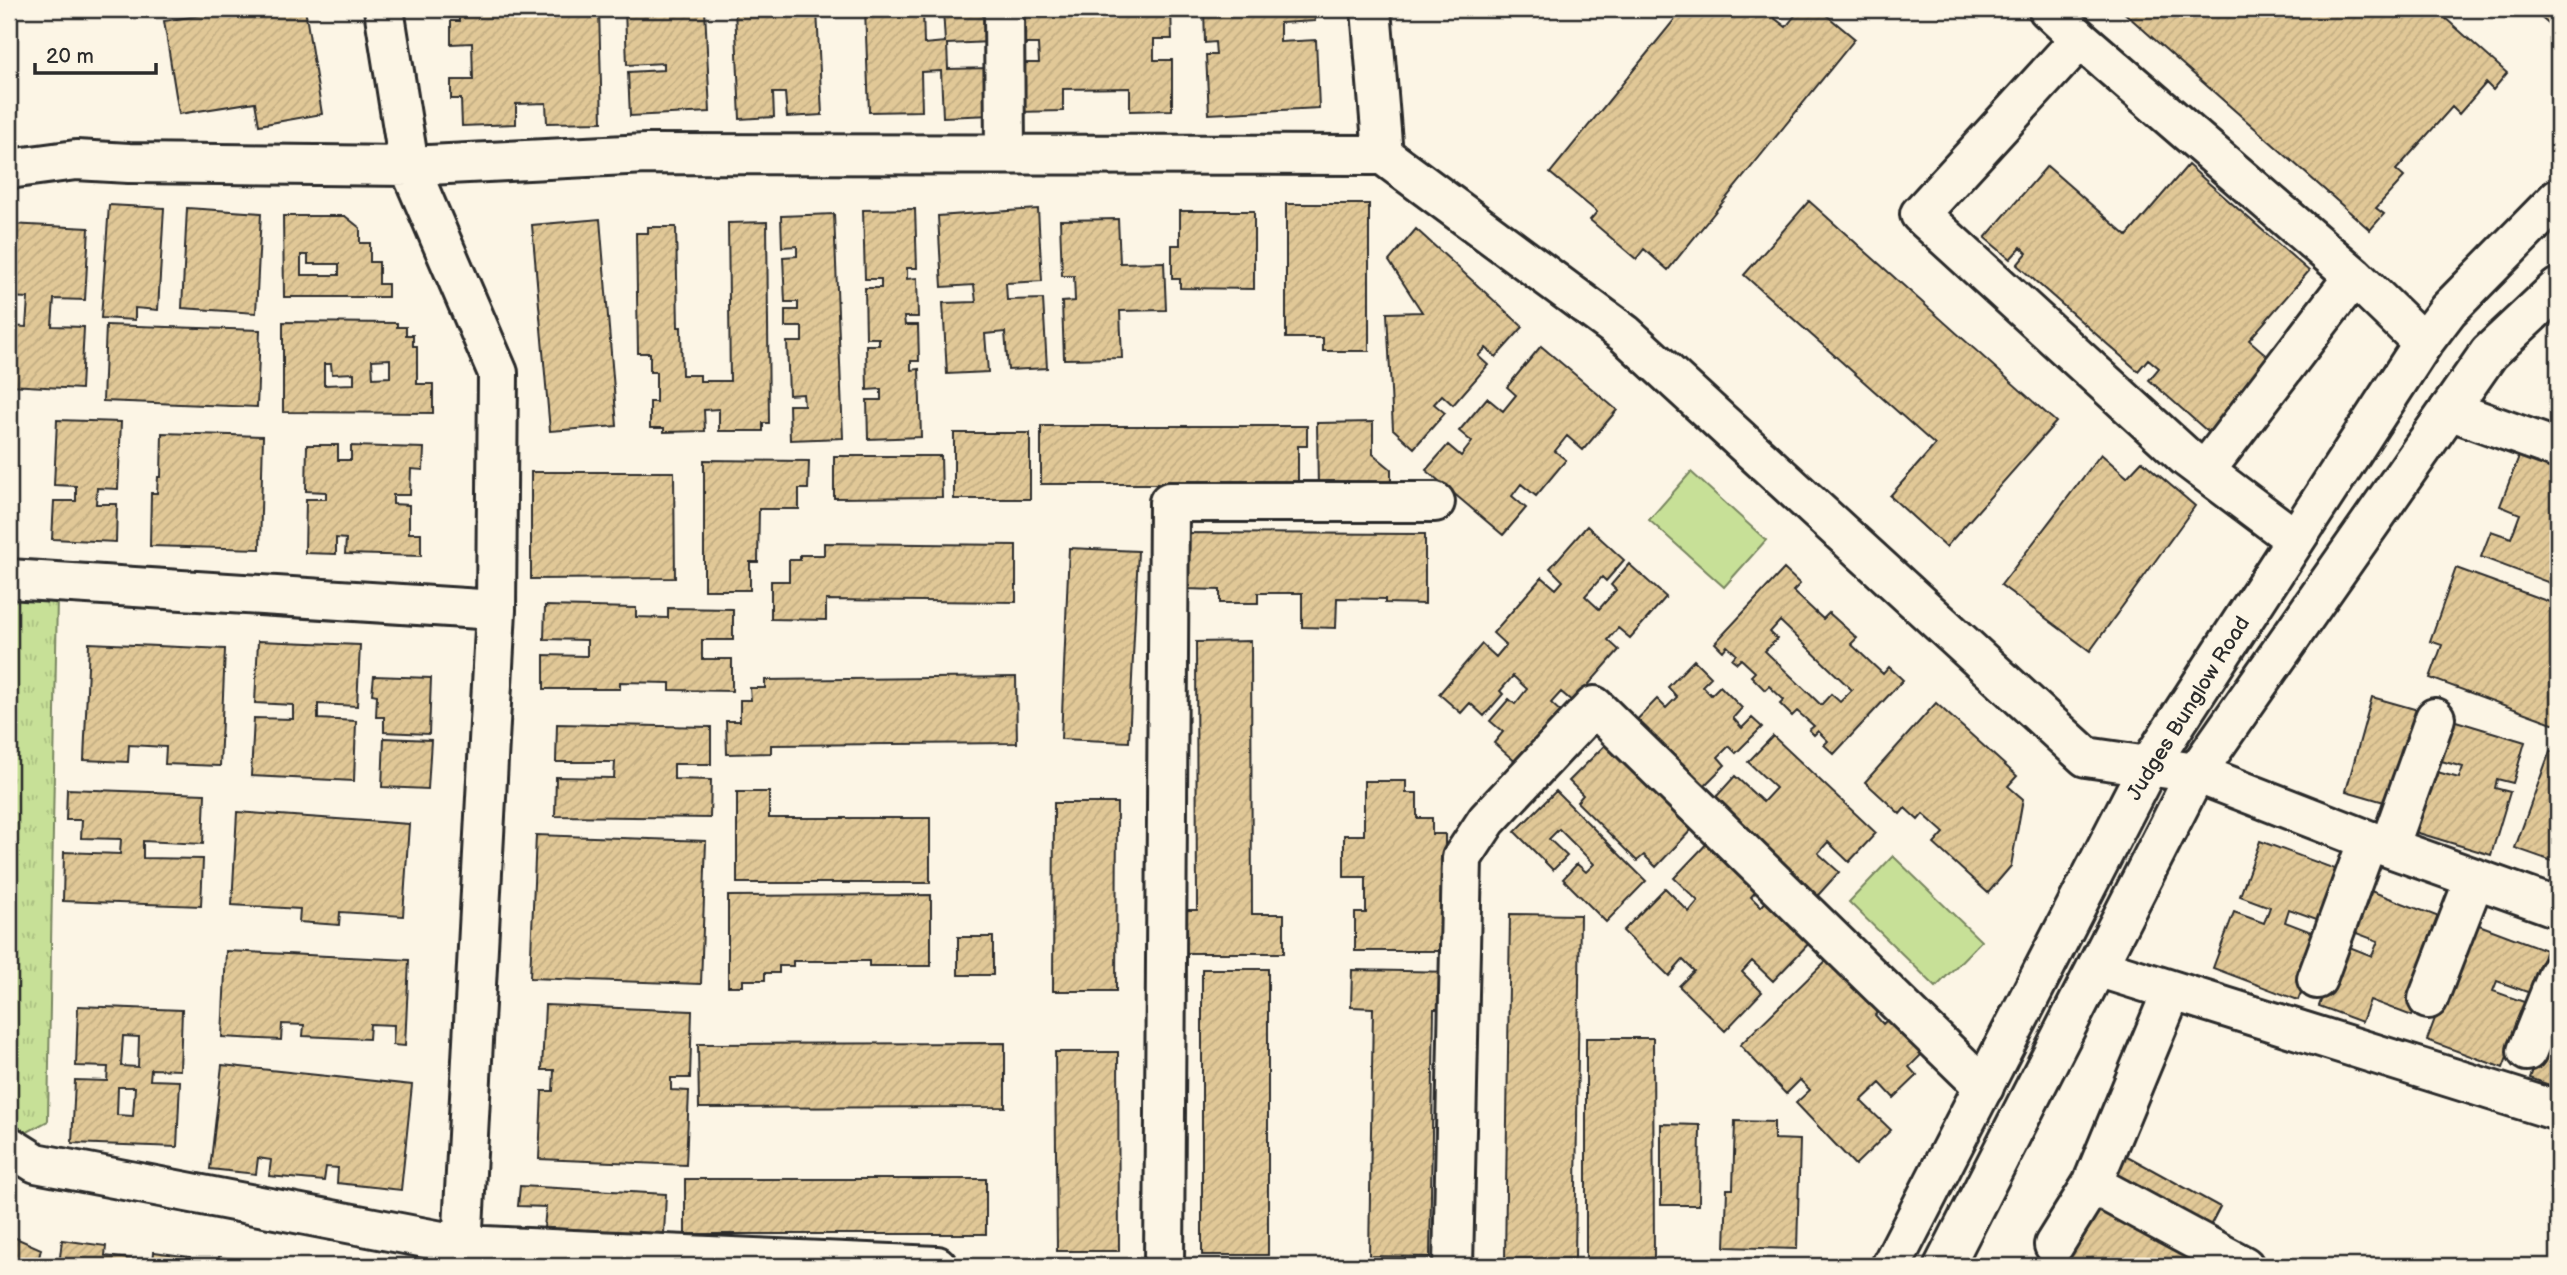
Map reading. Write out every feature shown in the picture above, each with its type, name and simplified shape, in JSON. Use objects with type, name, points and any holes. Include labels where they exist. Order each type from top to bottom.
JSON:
[{"type":"street","points":[[384,9],[410,166],[498,373],[496,610],[462,1256]]},
{"type":"street","points":[[1004,9],[1005,154]]},
{"type":"street","points":[[1371,9],[1383,155]]},
{"type":"street","points":[[2048,9],[2354,276],[2423,343]]},
{"type":"street","points":[[2080,39],[1920,214],[2187,458],[2295,539]]},
{"type":"street","points":[[10,164],[76,160],[410,166],[646,154],[1383,155],[1625,334],[2086,757],[2196,774],[2379,844],[2558,908]]},
{"type":"street","name":"Judges Bunglow Road","points":[[1891,1266],[2149,765],[2423,343],[2448,310],[2558,198]]},
{"type":"street","points":[[2205,471],[2354,276]]},
{"type":"street","name":"Judges Bunglow Road","points":[[1944,1266],[2196,774],[2489,353],[2551,304]]},
{"type":"street","points":[[2449,410],[2558,449]]},
{"type":"street","points":[[1164,1266],[1169,502],[1435,502]]},
{"type":"street","points":[[9,579],[496,610]]},
{"type":"street","points":[[1453,1266],[1462,858],[1487,820],[1594,706],[1984,1087]]},
{"type":"street","points":[[2317,979],[2435,718]]},
{"type":"street","points":[[2428,999],[2475,878]]},
{"type":"street","points":[[2097,967],[2558,1111]]},
{"type":"street","points":[[2527,1051],[2558,974]]},
{"type":"street","points":[[2054,1245],[2092,1184],[2172,991]]},
{"type":"street","points":[[9,1146],[36,1163],[462,1256],[937,1266]]},
{"type":"street","points":[[2092,1184],[2244,1266]]},
{"type":"green space","points":[[1691,472],[1766,540],[1724,587],[1649,520]]},
{"type":"green space","points":[[9,592],[57,595],[48,1121],[20,1136],[9,1129]]},
{"type":"green space","points":[[1893,856],[1981,941],[1936,987],[1849,902]]},
{"type":"building","points":[[222,9],[305,9],[322,114],[259,125],[255,102],[179,114],[164,21],[222,12]]},
{"type":"building","points":[[459,9],[599,9],[602,122],[547,123],[546,103],[516,104],[516,124],[462,126],[461,99],[451,99],[451,80],[473,80],[472,43],[451,44],[451,21],[459,21]]},
{"type":"building","points":[[625,9],[705,9],[710,112],[630,116],[628,72],[664,70],[664,63],[627,65]]},
{"type":"building","points":[[735,9],[817,9],[822,115],[787,117],[785,93],[773,93],[774,117],[740,119]]},
{"type":"building","points":[[865,9],[923,9],[924,44],[945,42],[943,9],[989,9],[990,42],[947,44],[948,69],[991,68],[992,115],[943,117],[941,71],[921,72],[922,111],[869,112]]},
{"type":"building","points":[[1018,9],[1171,9],[1172,39],[1154,39],[1154,60],[1172,60],[1172,110],[1130,111],[1130,88],[1063,89],[1063,111],[1017,112],[1016,63],[1039,63],[1038,44],[1018,44]]},
{"type":"building","points":[[1204,9],[1314,9],[1315,21],[1280,23],[1280,42],[1316,40],[1319,108],[1209,114],[1206,55],[1216,55],[1215,42],[1205,43]]},
{"type":"building","points":[[1683,9],[1779,9],[1773,17],[1786,27],[1800,9],[1819,9],[1855,39],[1668,270],[1644,249],[1636,259],[1590,220],[1597,212],[1550,173]]},
{"type":"building","points":[[2120,9],[2435,9],[2507,73],[2493,90],[2486,83],[2459,114],[2452,107],[2396,170],[2404,177],[2376,208],[2384,214],[2370,230]]},
{"type":"building","points":[[2531,9],[2558,9],[2558,32]]},
{"type":"building","points":[[2188,165],[2309,271],[2249,340],[2278,365],[2215,438],[2149,380],[2159,368],[2148,359],[2138,371],[2017,265],[2027,253],[2021,247],[2010,259],[1985,238],[2047,166],[2127,236]]},
{"type":"building","points":[[1809,201],[2056,422],[1946,547],[1890,496],[1935,445],[1744,275]]},
{"type":"building","points":[[1286,204],[1369,204],[1369,351],[1323,351],[1323,338],[1286,338]]},
{"type":"building","points":[[109,205],[164,208],[158,310],[135,308],[135,320],[101,318]]},
{"type":"building","points":[[187,208],[261,213],[256,313],[182,308]]},
{"type":"building","points":[[915,209],[917,268],[907,268],[907,279],[917,278],[918,317],[904,317],[905,325],[918,325],[919,361],[911,361],[911,370],[919,369],[921,437],[868,439],[867,400],[881,400],[881,389],[867,390],[866,345],[879,345],[879,338],[866,338],[865,288],[881,288],[881,279],[865,279],[863,210]]},
{"type":"building","points":[[1038,209],[1042,281],[1006,283],[1007,300],[1043,299],[1047,368],[1008,370],[1005,332],[985,334],[988,372],[947,374],[943,303],[976,302],[974,285],[942,287],[938,216]]},
{"type":"building","points":[[1180,211],[1254,211],[1254,289],[1180,288],[1180,279],[1172,279],[1172,245],[1180,245]]},
{"type":"building","points":[[834,214],[843,438],[790,440],[789,405],[804,405],[803,394],[789,395],[787,342],[802,342],[802,327],[785,327],[785,310],[798,310],[798,302],[785,302],[783,257],[797,256],[797,246],[782,247],[781,216]]},
{"type":"building","points":[[283,216],[345,216],[360,228],[360,243],[370,243],[370,262],[379,262],[379,284],[388,284],[388,297],[284,297]],"holes":[[[301,255],[308,255],[308,264],[339,264],[339,275],[301,275]]]},
{"type":"building","points":[[600,219],[617,426],[550,431],[532,225]]},
{"type":"building","points":[[1118,219],[1120,263],[1164,262],[1166,310],[1120,311],[1122,358],[1064,359],[1062,302],[1075,301],[1074,276],[1062,276],[1060,220]]},
{"type":"building","points":[[767,222],[769,423],[763,423],[763,431],[719,431],[719,409],[704,410],[705,431],[664,432],[664,428],[650,428],[650,402],[656,402],[656,372],[650,372],[650,353],[638,353],[636,233],[648,233],[648,227],[676,227],[682,375],[700,375],[700,381],[730,381],[728,223]]},
{"type":"building","points":[[9,224],[89,228],[85,300],[54,299],[52,326],[84,327],[81,389],[9,385],[9,326],[26,327],[28,298],[9,297]]},
{"type":"building","points":[[1416,229],[1523,327],[1496,357],[1486,348],[1478,356],[1488,365],[1453,405],[1442,395],[1434,404],[1445,413],[1414,448],[1393,429],[1387,313],[1422,312],[1389,261]]},
{"type":"building","points":[[283,322],[397,323],[397,327],[406,327],[406,335],[413,335],[413,346],[417,346],[417,384],[433,384],[433,413],[283,412]],"holes":[[[390,359],[390,377],[373,378],[372,360]],[[324,364],[331,364],[332,374],[354,373],[354,384],[324,385]]]},
{"type":"building","points":[[106,325],[260,330],[257,407],[103,401]]},
{"type":"building","points":[[1541,346],[1617,410],[1583,450],[1567,436],[1555,451],[1566,460],[1536,496],[1521,484],[1512,496],[1526,508],[1503,535],[1426,470],[1448,445],[1461,456],[1472,442],[1459,431],[1487,398],[1503,411],[1516,395],[1507,387]]},
{"type":"building","points":[[57,420],[121,422],[118,489],[97,488],[96,504],[117,504],[116,542],[52,539],[54,501],[76,501],[76,486],[54,485]]},
{"type":"building","points":[[1373,422],[1373,454],[1391,469],[1391,488],[1318,490],[1317,423]]},
{"type":"building","points":[[1041,426],[1307,426],[1307,446],[1298,446],[1298,484],[1041,484]]},
{"type":"building","points":[[162,433],[263,436],[260,549],[150,546],[151,493],[157,493],[158,477],[161,477]]},
{"type":"building","points":[[954,433],[1030,433],[1030,499],[954,499]]},
{"type":"building","points":[[307,445],[338,445],[338,460],[351,460],[351,446],[424,448],[423,470],[411,469],[410,495],[393,495],[393,504],[409,505],[409,533],[421,533],[421,556],[345,554],[346,539],[336,538],[336,554],[305,553],[306,499],[326,499],[326,492],[306,491]]},
{"type":"building","points":[[2521,451],[2558,465],[2558,586],[2481,557],[2491,531],[2511,538],[2520,514],[2500,506]]},
{"type":"building","points":[[2101,454],[2127,477],[2142,461],[2195,506],[2090,651],[2001,585]]},
{"type":"building","points":[[834,456],[941,456],[942,497],[834,498]]},
{"type":"building","points":[[704,460],[809,461],[808,489],[799,489],[799,509],[759,509],[758,562],[750,562],[750,590],[704,590]]},
{"type":"building","points":[[531,472],[674,472],[675,578],[531,579]]},
{"type":"building","points":[[1587,526],[1624,560],[1606,581],[1602,577],[1585,596],[1599,609],[1616,590],[1611,585],[1629,564],[1666,597],[1630,638],[1618,628],[1608,640],[1619,650],[1573,702],[1561,692],[1551,703],[1563,714],[1518,764],[1494,743],[1503,732],[1490,721],[1509,699],[1515,704],[1527,689],[1513,676],[1500,691],[1503,694],[1484,716],[1470,703],[1461,713],[1439,694],[1482,644],[1496,657],[1506,645],[1493,633],[1542,577],[1556,589],[1563,581],[1550,568]]},
{"type":"building","points":[[1184,533],[1425,534],[1425,604],[1385,603],[1385,599],[1337,598],[1336,628],[1302,627],[1302,593],[1258,593],[1258,603],[1220,603],[1220,590],[1184,589]]},
{"type":"building","points":[[824,543],[1016,545],[1016,602],[826,600],[826,620],[771,619],[771,581],[789,581],[789,560],[800,560],[800,555],[824,555]]},
{"type":"building","points":[[1069,548],[1138,551],[1129,742],[1061,739]]},
{"type":"building","points":[[2456,568],[2558,605],[2558,725],[2430,678],[2442,645],[2430,641]]},
{"type":"building","points":[[1784,569],[1800,584],[1793,591],[1823,619],[1829,613],[1857,638],[1851,644],[1883,674],[1889,667],[1903,680],[1834,754],[1824,745],[1828,741],[1818,731],[1814,735],[1809,730],[1814,726],[1797,711],[1792,716],[1780,704],[1784,700],[1769,686],[1765,690],[1751,676],[1755,672],[1741,659],[1737,663],[1732,659],[1736,654],[1727,646],[1723,651],[1715,643]],"holes":[[[1780,621],[1852,690],[1840,702],[1831,694],[1821,705],[1765,651],[1777,639],[1770,632]]]},
{"type":"building","points":[[545,606],[636,608],[636,617],[668,618],[668,608],[733,609],[733,640],[702,640],[702,659],[732,659],[732,691],[670,690],[670,683],[620,682],[620,689],[544,689],[544,655],[587,656],[587,640],[544,639]]},
{"type":"building","points":[[258,641],[360,645],[357,706],[318,704],[318,719],[356,721],[354,781],[251,776],[254,718],[293,719],[293,705],[255,703]]},
{"type":"building","points":[[1251,641],[1252,914],[1284,914],[1284,953],[1182,953],[1182,910],[1197,910],[1196,642]]},
{"type":"building","points":[[89,643],[225,649],[220,766],[165,764],[166,747],[129,745],[128,762],[84,760]]},
{"type":"building","points":[[1694,660],[1711,677],[1702,686],[1711,695],[1720,686],[1742,708],[1733,718],[1742,728],[1752,718],[1762,727],[1736,753],[1729,746],[1718,757],[1725,765],[1694,796],[1627,730],[1657,699],[1666,708],[1677,697],[1668,687]]},
{"type":"building","points":[[374,676],[431,678],[429,734],[384,732],[384,717],[376,717],[377,695],[372,694]]},
{"type":"building","points":[[1016,677],[1017,743],[771,745],[771,753],[727,754],[726,721],[740,721],[740,700],[751,700],[750,688],[765,688],[765,680]]},
{"type":"building","points":[[2372,697],[2425,712],[2398,806],[2346,791]]},
{"type":"building","points":[[1936,703],[2017,776],[2008,786],[2023,799],[2011,866],[1988,893],[1934,844],[1944,833],[1923,814],[1918,820],[1905,808],[1900,814],[1865,782]]},
{"type":"building","points":[[2446,718],[2525,742],[2513,783],[2497,779],[2495,788],[2510,792],[2491,855],[2412,831],[2430,770],[2459,778],[2463,767],[2434,759]]},
{"type":"building","points":[[557,724],[711,727],[711,764],[674,764],[674,779],[711,780],[710,818],[555,816],[556,777],[614,778],[615,762],[556,762]]},
{"type":"building","points":[[1773,736],[1876,833],[1849,862],[1828,842],[1818,853],[1839,872],[1810,904],[1707,807],[1735,776],[1763,802],[1776,788],[1748,762]]},
{"type":"building","points":[[384,738],[431,740],[428,789],[382,787]]},
{"type":"building","points":[[1609,741],[1695,826],[1656,867],[1644,855],[1637,861],[1577,802],[1583,795],[1569,781]]},
{"type":"building","points":[[2550,751],[2558,754],[2558,863],[2515,848]]},
{"type":"building","points":[[1364,781],[1406,781],[1406,793],[1417,793],[1417,818],[1432,818],[1432,834],[1445,834],[1445,951],[1355,951],[1355,913],[1366,913],[1366,877],[1344,877],[1344,835],[1364,835]]},
{"type":"building","points":[[67,789],[205,794],[203,844],[143,841],[143,858],[203,859],[201,906],[63,901],[64,852],[120,854],[121,839],[81,838],[82,820],[66,820]]},
{"type":"building","points":[[1556,791],[1646,881],[1606,922],[1563,879],[1577,864],[1586,872],[1594,864],[1559,829],[1549,839],[1567,856],[1553,870],[1515,832]]},
{"type":"building","points":[[737,792],[769,792],[769,818],[930,818],[930,883],[737,883]]},
{"type":"building","points":[[1054,803],[1117,803],[1116,991],[1053,991]]},
{"type":"building","points":[[237,812],[409,824],[403,916],[340,912],[339,925],[299,922],[300,909],[232,905]]},
{"type":"building","points":[[536,835],[706,841],[701,984],[530,978]]},
{"type":"building","points":[[1713,837],[1762,885],[1751,897],[1761,907],[1772,895],[1815,937],[1773,981],[1752,961],[1742,972],[1762,992],[1725,1031],[1679,986],[1694,971],[1683,960],[1669,976],[1623,931],[1665,888],[1689,912],[1698,901],[1674,878]]},
{"type":"building","points":[[2260,841],[2343,872],[2325,922],[2289,909],[2285,922],[2322,936],[2298,1000],[2213,968],[2234,912],[2264,923],[2270,907],[2240,896]]},
{"type":"building","points":[[2363,888],[2447,920],[2412,1016],[2370,1000],[2362,1022],[2319,1006],[2342,944],[2372,956],[2378,941],[2348,930]]},
{"type":"building","points":[[931,895],[931,966],[869,966],[869,961],[793,961],[793,966],[779,966],[779,973],[765,973],[765,980],[743,980],[743,986],[728,986],[728,896]]},
{"type":"building","points":[[1510,914],[1580,915],[1575,1259],[1505,1259]]},
{"type":"building","points":[[2471,922],[2546,950],[2530,993],[2497,981],[2493,991],[2527,1003],[2503,1068],[2427,1040]]},
{"type":"building","points":[[958,937],[993,937],[993,975],[958,975]]},
{"type":"building","points":[[226,951],[409,960],[405,1046],[393,1045],[394,1025],[370,1024],[369,1039],[303,1036],[304,1025],[282,1024],[281,1040],[222,1037]]},
{"type":"building","points":[[1835,952],[1886,1004],[1875,1015],[1883,1024],[1894,1013],[1928,1048],[1909,1067],[1917,1076],[1894,1098],[1880,1083],[1861,1101],[1891,1130],[1855,1165],[1796,1103],[1810,1090],[1800,1080],[1786,1094],[1740,1045]]},
{"type":"building","points":[[1202,969],[1268,969],[1268,1255],[1202,1255]]},
{"type":"building","points":[[1352,970],[1455,972],[1454,1009],[1434,1009],[1430,1257],[1369,1256],[1373,1008],[1351,1007]]},
{"type":"building","points":[[545,1005],[692,1011],[690,1078],[671,1078],[671,1090],[689,1091],[686,1165],[539,1159],[542,1091],[553,1091],[554,1070],[542,1070]]},
{"type":"building","points":[[78,1006],[182,1010],[180,1070],[151,1069],[150,1080],[180,1081],[177,1147],[72,1143],[75,1080],[107,1081],[108,1067],[76,1066]],"holes":[[[123,1036],[139,1037],[138,1067],[121,1066]],[[118,1087],[135,1087],[133,1116],[117,1115]]]},
{"type":"building","points":[[2553,1016],[2558,1017],[2558,1088],[2530,1078]]},
{"type":"building","points":[[1586,1038],[1653,1038],[1654,1258],[1586,1258]]},
{"type":"building","points":[[1005,1043],[1005,1107],[699,1108],[698,1044]]},
{"type":"building","points":[[1055,1052],[1118,1052],[1119,1251],[1057,1251]]},
{"type":"building","points":[[222,1065],[412,1085],[401,1190],[337,1183],[338,1168],[326,1167],[324,1181],[269,1176],[271,1160],[258,1158],[256,1174],[210,1169]]},
{"type":"building","points":[[1735,1121],[1774,1122],[1774,1139],[1800,1140],[1797,1249],[1725,1247],[1727,1189],[1733,1189]]},
{"type":"building","points":[[1661,1124],[1700,1125],[1699,1205],[1661,1205]]},
{"type":"building","points":[[2109,1146],[2220,1207],[2189,1266],[2043,1266]]},
{"type":"building","points":[[685,1179],[986,1179],[986,1234],[685,1234]]},
{"type":"building","points":[[520,1186],[666,1194],[664,1234],[544,1228],[546,1207],[518,1206]]},
{"type":"building","points":[[9,1235],[41,1249],[37,1266],[9,1266]]},
{"type":"building","points":[[62,1240],[106,1246],[105,1256],[153,1262],[154,1252],[190,1257],[189,1266],[59,1266]]},
{"type":"building","points":[[219,1257],[288,1266],[218,1266]]}]
